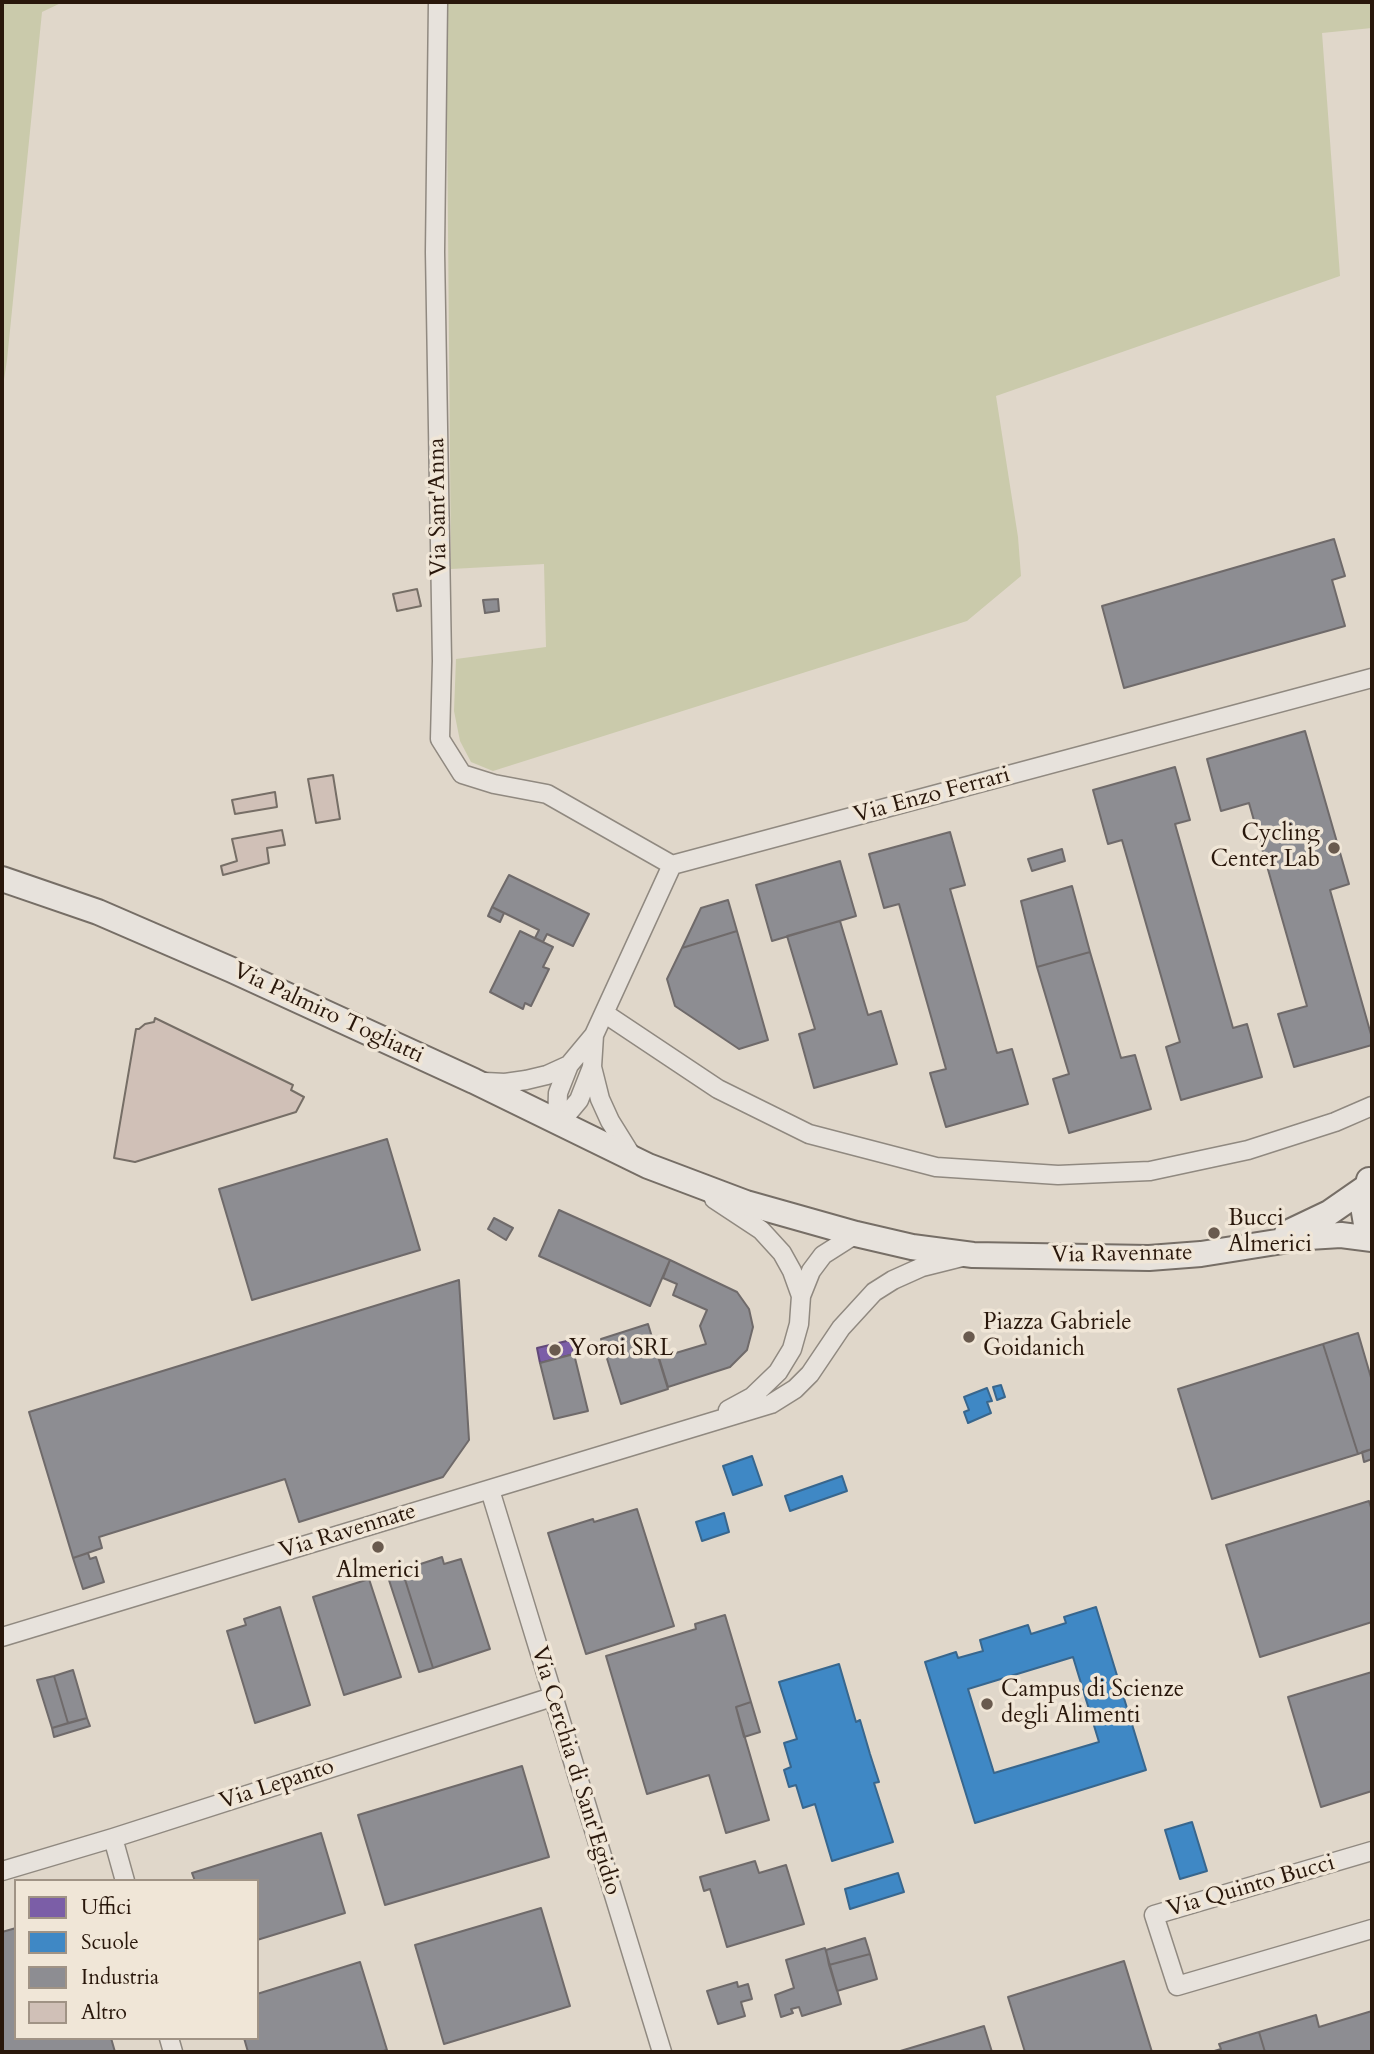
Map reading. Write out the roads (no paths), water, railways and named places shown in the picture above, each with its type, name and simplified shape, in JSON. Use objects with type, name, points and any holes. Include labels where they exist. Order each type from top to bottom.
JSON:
[{"type":"main road","name":"Via Palmiro Togliatti","points":[[2,879],[98,912],[171,944],[474,1082],[641,1163],[746,1203],[856,1234]]},
{"type":"main road","name":"Via Ravennate","points":[[1269,1241],[1329,1213],[1369,1181]]},
{"type":"main road","points":[[1369,1181],[1363,1206],[1366,1224],[1372,1237]]},
{"type":"main road","name":"Via Ravennate","points":[[856,1234],[912,1247],[973,1255],[1149,1258],[1201,1254],[1269,1241],[1340,1235],[1372,1237]]},
{"type":"street","name":"Via Sant'Anna","points":[[438,2],[435,252],[442,661],[440,738],[462,774],[494,784],[547,794],[672,865]]},
{"type":"street","name":"Via Enzo Ferrari","points":[[672,865],[1372,678]]},
{"type":"street","points":[[557,1121],[558,1093],[569,1065],[594,1035],[672,865]]},
{"type":"street","points":[[604,1013],[718,1089],[809,1134],[936,1167],[1058,1175],[1150,1171],[1248,1150],[1335,1122],[1372,1106]]},
{"type":"street","points":[[594,1035],[592,1067],[600,1100],[641,1163]]},
{"type":"street","points":[[474,1082],[505,1083],[526,1080],[547,1075],[569,1065]]},
{"type":"street","points":[[557,1121],[579,1100],[592,1067]]},
{"type":"street","name":"Via Palmiro Togliatti","points":[[641,1163],[710,1196],[761,1230]]},
{"type":"street","name":"Via Ravennate","points":[[761,1230],[782,1253],[801,1296]]},
{"type":"street","name":"Via Ravennate","points":[[694,1426],[752,1397],[778,1372],[792,1349],[799,1324],[801,1296],[811,1271],[823,1255],[856,1234]]},
{"type":"street","name":"Via Ravennate","points":[[2,1637],[771,1404],[810,1374],[841,1328],[874,1292],[893,1280],[922,1268],[973,1255]]},
{"type":"street","name":"Via Cerchia di Sant'Egidio","points":[[490,1490],[662,2052]]},
{"type":"street","name":"Via Lepanto","points":[[2,1871],[552,1697]]},
{"type":"street","points":[[113,1838],[124,1879]]},
{"type":"street","name":"Via Quinto Bucci","points":[[1372,1851],[1154,1915],[1177,1986],[1372,1929]]},
{"type":"place","name":"Cycling Center Lab","points":[[1334,848]]},
{"type":"place","name":"Bucci Almerici","points":[[1214,1233]]},
{"type":"place","name":"Piazza Gabriele Goidanich","points":[[969,1337]]},
{"type":"place","name":"Yoroi SRL","points":[[555,1350]]},
{"type":"place","name":"Almerici","points":[[378,1547]]},
{"type":"place","name":"Campus di Scienze degli Alimenti","points":[[987,1704]]}]
